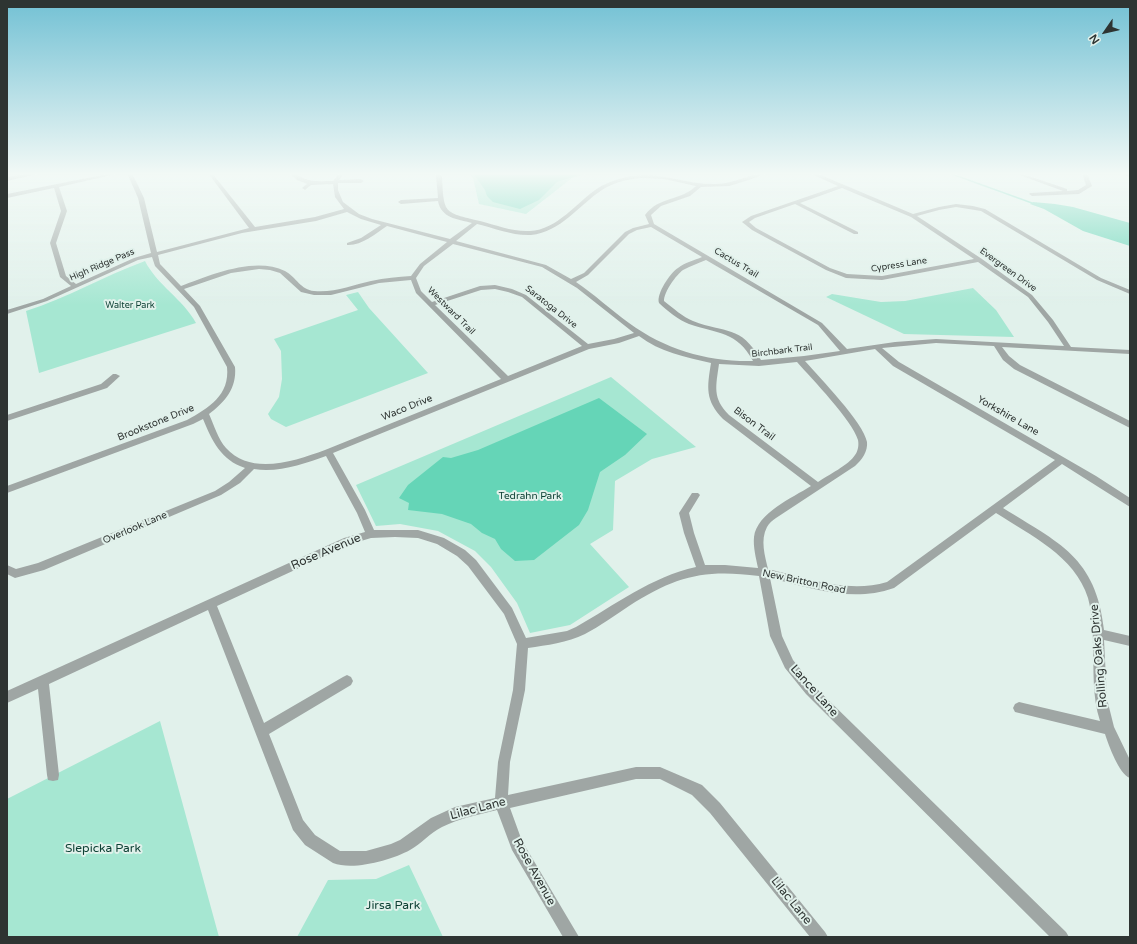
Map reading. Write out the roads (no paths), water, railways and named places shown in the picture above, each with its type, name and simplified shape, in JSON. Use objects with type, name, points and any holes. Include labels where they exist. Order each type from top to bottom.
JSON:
[{"type":"street","points":[[62,217],[53,243],[63,277],[75,286]]},
{"type":"street","name":"Brookstone Drive","points":[[7,490],[180,426],[205,414],[226,393],[232,381],[231,367],[199,309],[159,268],[154,254],[145,217]]},
{"type":"street","points":[[243,217],[252,229]]},
{"type":"street","name":"High Ridge Pass","points":[[7,312],[35,304],[126,263],[154,254],[252,229],[323,217]]},
{"type":"street","name":"Birchbark Trail","points":[[360,217],[537,264],[558,274],[570,282],[638,334],[669,350],[689,357],[715,362],[760,364],[928,341],[1130,352]]},
{"type":"street","points":[[455,217],[525,233],[538,232],[557,224],[566,217]]},
{"type":"street","points":[[570,282],[586,274],[630,231],[652,225],[649,217]]},
{"type":"street","name":"Cypress Lane","points":[[752,217],[745,222],[754,230],[828,269],[846,276],[882,278],[980,260]]},
{"type":"street","points":[[824,217],[856,233]]},
{"type":"street","name":"Evergreen Drive","points":[[914,217],[980,260],[1034,300],[1051,321],[1069,349]]},
{"type":"street","points":[[996,217],[1099,279],[1130,292]]},
{"type":"street","points":[[179,289],[234,271],[256,268],[279,270],[288,276],[297,287],[312,294],[338,292],[380,281],[413,278],[422,265],[476,222]]},
{"type":"street","points":[[350,244],[363,239],[386,224]]},
{"type":"street","name":"Cactus Trail","points":[[652,225],[820,324],[845,352]]},
{"type":"street","points":[[707,257],[680,269],[665,288],[661,297],[661,302],[666,307],[690,322],[722,330],[742,340],[750,348],[760,364]]},
{"type":"street","name":"Westward Trail","points":[[413,278],[416,288],[507,380]]},
{"type":"street","name":"Saratoga Drive","points":[[431,304],[480,288],[496,287],[510,290],[524,296],[587,348]]},
{"type":"street","name":"Waco Drive","points":[[205,414],[223,450],[233,458],[253,465],[276,466],[290,464],[328,452],[587,348],[616,342],[638,334]]},
{"type":"street","points":[[996,344],[1006,358],[1017,367],[1130,425]]},
{"type":"street","name":"Yorkshire Lane","points":[[877,347],[896,364],[1062,460],[1130,503]]},
{"type":"street","name":"Lance Lane","points":[[799,359],[854,425],[862,440],[862,449],[856,461],[779,510],[763,524],[759,536],[759,549],[773,624],[779,645],[789,664],[802,682],[1061,937]]},
{"type":"street","name":"Bison Trail","points":[[715,362],[711,391],[712,400],[718,409],[726,417],[817,486]]},
{"type":"street","points":[[7,418],[104,386],[116,376]]},
{"type":"street","points":[[328,452],[362,513],[371,534]]},
{"type":"street","name":"New Britton Road","points":[[523,644],[567,636],[580,631],[654,585],[676,576],[702,570],[731,569],[764,573],[853,592],[877,590],[890,585],[1062,460]]},
{"type":"street","name":"Overlook Lane","points":[[8,571],[15,574],[40,568],[218,493],[232,486],[245,475],[253,465]]},
{"type":"street","points":[[695,495],[684,513],[702,570]]},
{"type":"street","name":"Rolling Oaks Drive","points":[[996,508],[1050,544],[1077,567],[1091,590],[1095,601],[1101,698],[1108,729],[1130,772]]},
{"type":"street","name":"Rose Avenue","points":[[7,697],[338,545],[371,534],[418,534],[440,541],[461,553],[472,563],[508,611],[523,644],[518,690],[504,762],[501,802],[517,845],[571,937]]},
{"type":"street","name":"Lilac Lane","points":[[211,604],[298,825],[310,840],[338,858],[366,858],[383,855],[405,845],[447,817],[460,812],[636,773],[660,773],[697,790],[715,808],[820,937]]},
{"type":"street","points":[[1098,634],[1130,641]]},
{"type":"street","points":[[42,681],[53,775]]},
{"type":"street","points":[[261,732],[348,681]]},
{"type":"street","points":[[1019,708],[1108,729]]},
{"type":"park label","name":"Walter Park","points":[[130,306]]},
{"type":"park label","name":"Tedrahn Park","points":[[530,496]]},
{"type":"park label","name":"Slepicka Park","points":[[103,849]]},
{"type":"park label","name":"Jirsa Park","points":[[393,906]]}]
